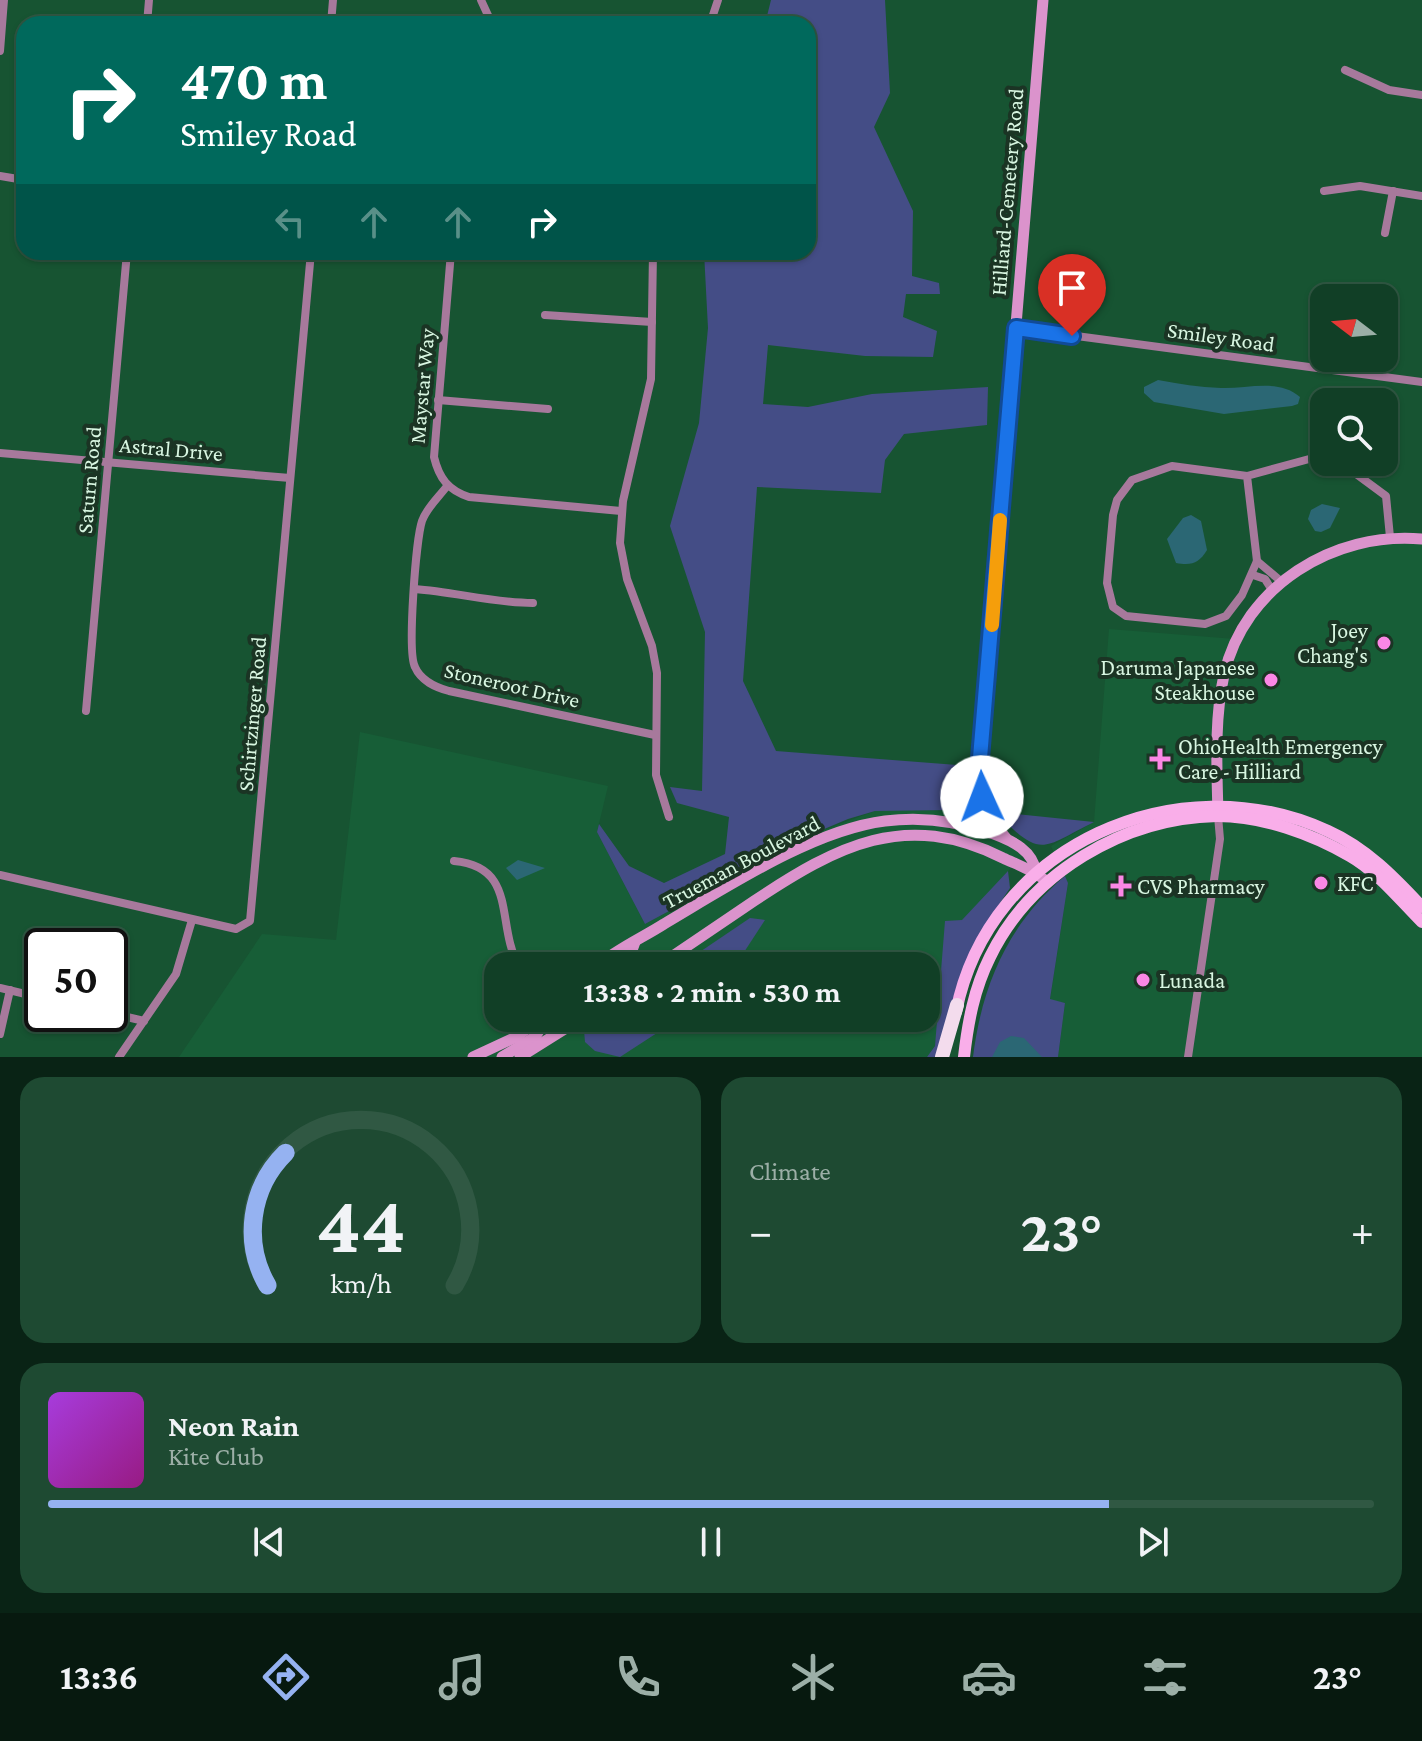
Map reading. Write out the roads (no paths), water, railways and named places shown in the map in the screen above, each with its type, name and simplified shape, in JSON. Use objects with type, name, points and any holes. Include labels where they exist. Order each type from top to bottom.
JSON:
[{"type":"highway","points":[[942,1057],[957,1005]]},
{"type":"main road","name":"Hilliard-Cemetery Road","points":[[951,821],[965,816],[972,806],[979,770],[1043,0]]},
{"type":"main road","points":[[1218,811],[1224,677],[1234,644],[1277,586],[1332,551],[1390,537],[1422,539]]},
{"type":"main road","name":"Hilliard-Cemetery Road","points":[[979,770],[983,806],[1008,840]]},
{"type":"main road","points":[[1218,811],[1289,829],[1354,858],[1422,922]]},
{"type":"main road","points":[[949,1057],[957,1005],[986,934],[1041,877],[1149,827],[1218,811],[1267,811],[1326,830],[1363,851],[1422,907]]},
{"type":"main road","name":"Trueman Boulevard","points":[[619,952],[820,841],[883,821],[951,821],[1008,840],[1034,860],[1041,877]]},
{"type":"main road","name":"Trueman Boulevard","points":[[678,952],[815,862],[850,845],[883,836],[922,835],[985,849],[1041,877]]},
{"type":"main road","points":[[815,862],[820,841]]},
{"type":"main road","points":[[964,1057],[975,996],[991,954],[1041,877]]},
{"type":"main road","points":[[632,952],[636,941]]},
{"type":"main road","points":[[473,1057],[523,1032]]},
{"type":"main road","points":[[502,1057],[539,1032]]},
{"type":"main road","points":[[520,1057],[560,1033]]},
{"type":"street","points":[[0,51],[4,0]]},
{"type":"street","points":[[1345,70],[1389,90],[1422,95]]},
{"type":"street","points":[[1324,191],[1348,186],[1422,196]]},
{"type":"street","points":[[1385,233],[1393,191]]},
{"type":"street","name":"Saturn Road","points":[[86,711],[126,260]]},
{"type":"street","name":"Schirtzinger Road","points":[[0,875],[236,929],[246,926],[251,917],[310,260]]},
{"type":"street","name":"Maystar Way","points":[[447,486],[434,457],[450,260]]},
{"type":"street","points":[[653,260],[647,404],[621,511],[620,543],[627,579],[652,646],[657,673],[656,775],[669,817]]},
{"type":"street","points":[[545,315],[652,322]]},
{"type":"street","name":"Smiley Road","points":[[1016,328],[1422,382]]},
{"type":"street","points":[[438,400],[548,409]]},
{"type":"street","name":"Astral Drive","points":[[0,453],[290,478]]},
{"type":"street","points":[[1247,476],[1257,561],[1253,575],[1226,616],[1211,624],[1146,619],[1126,616],[1117,610],[1108,598],[1107,583],[1115,506],[1127,485],[1136,478],[1172,466],[1247,476],[1310,459]]},
{"type":"street","points":[[1359,476],[1386,496],[1390,537]]},
{"type":"street","points":[[447,486],[458,494],[480,499],[621,511]]},
{"type":"street","name":"Stoneroot Drive","points":[[447,486],[422,520],[411,654],[419,675],[428,683],[449,691],[655,735]]},
{"type":"street","points":[[1257,561],[1277,586]]},
{"type":"street","points":[[1253,575],[1277,586]]},
{"type":"street","points":[[415,589],[455,592],[506,603],[533,603]]},
{"type":"street","points":[[1188,1057],[1220,839],[1218,811]]},
{"type":"street","points":[[454,861],[479,865],[496,884],[503,901],[508,938],[514,952]]},
{"type":"street","points":[[119,1057],[176,974],[192,920]]},
{"type":"street","points":[[0,1034],[5,989]]},
{"type":"street","points":[[128,1017],[144,1021]]},
{"type":"place","name":"Joey Chang's","points":[[1384,643]]},
{"type":"place","name":"Daruma Japanese Steakhouse","points":[[1271,680]]},
{"type":"place","name":"OhioHealth Emergency Care - Hilliard","points":[[1160,759]]},
{"type":"place","name":"KFC","points":[[1321,883]]},
{"type":"place","name":"CVS Pharmacy","points":[[1121,886]]},
{"type":"place","name":"Lunada","points":[[1143,980]]}]
